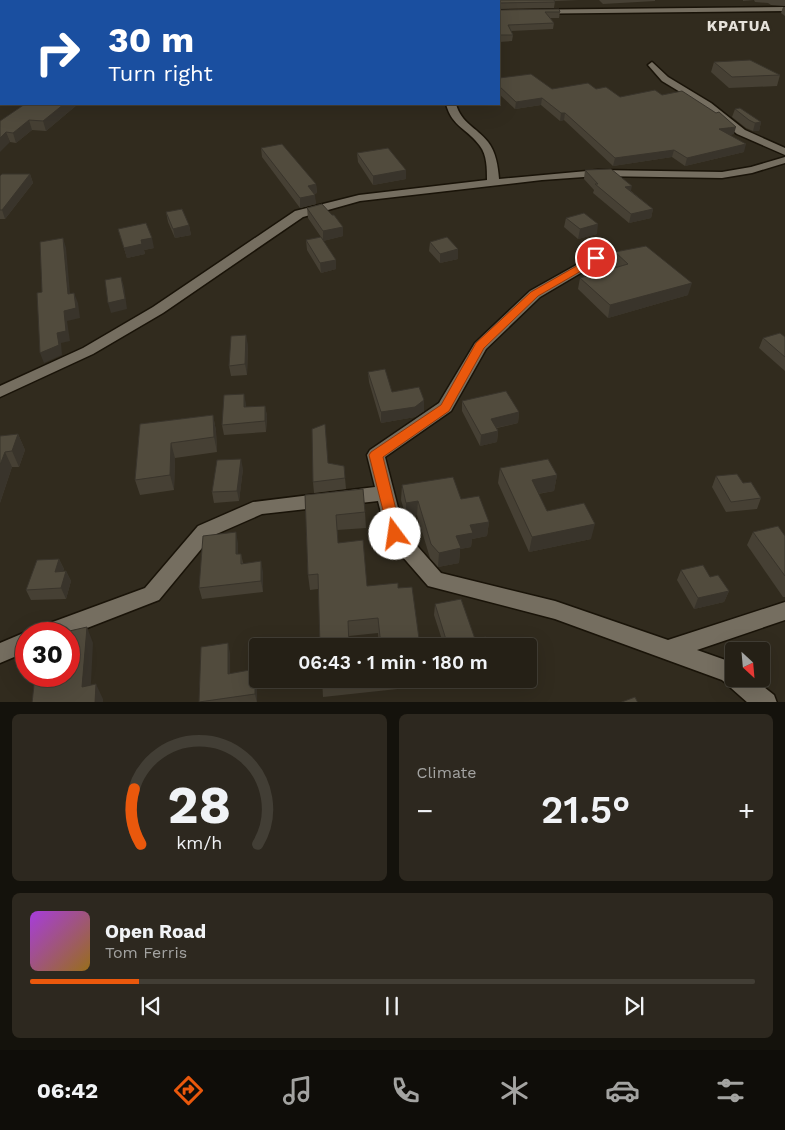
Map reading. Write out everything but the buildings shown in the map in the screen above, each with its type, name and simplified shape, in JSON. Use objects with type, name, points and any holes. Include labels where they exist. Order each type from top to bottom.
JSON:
[{"type":"street","points":[[500,12],[785,10]]},
{"type":"street","points":[[652,65],[665,79],[708,105],[735,128],[785,152]]},
{"type":"street","points":[[451,105],[454,117],[484,143],[493,165],[493,184]]},
{"type":"street","points":[[0,392],[88,350],[158,310],[299,214],[359,198],[542,177],[598,172],[722,174],[752,170],[785,160]]},
{"type":"street","points":[[596,258],[535,294],[480,346],[445,408],[376,455],[395,534],[435,580],[555,610],[725,671]]},
{"type":"street","points":[[79,622],[152,594],[205,531],[260,507],[385,493]]},
{"type":"street","points":[[669,650],[785,611]]},
{"type":"street","points":[[0,653],[15,647]]},
{"type":"street","points":[[748,688],[766,702]]},
{"type":"district","name":"KPATUA","points":[[739,26]]},
{"type":"route","points":[[395,534],[376,455],[445,408],[480,346],[535,294],[596,258]]}]
